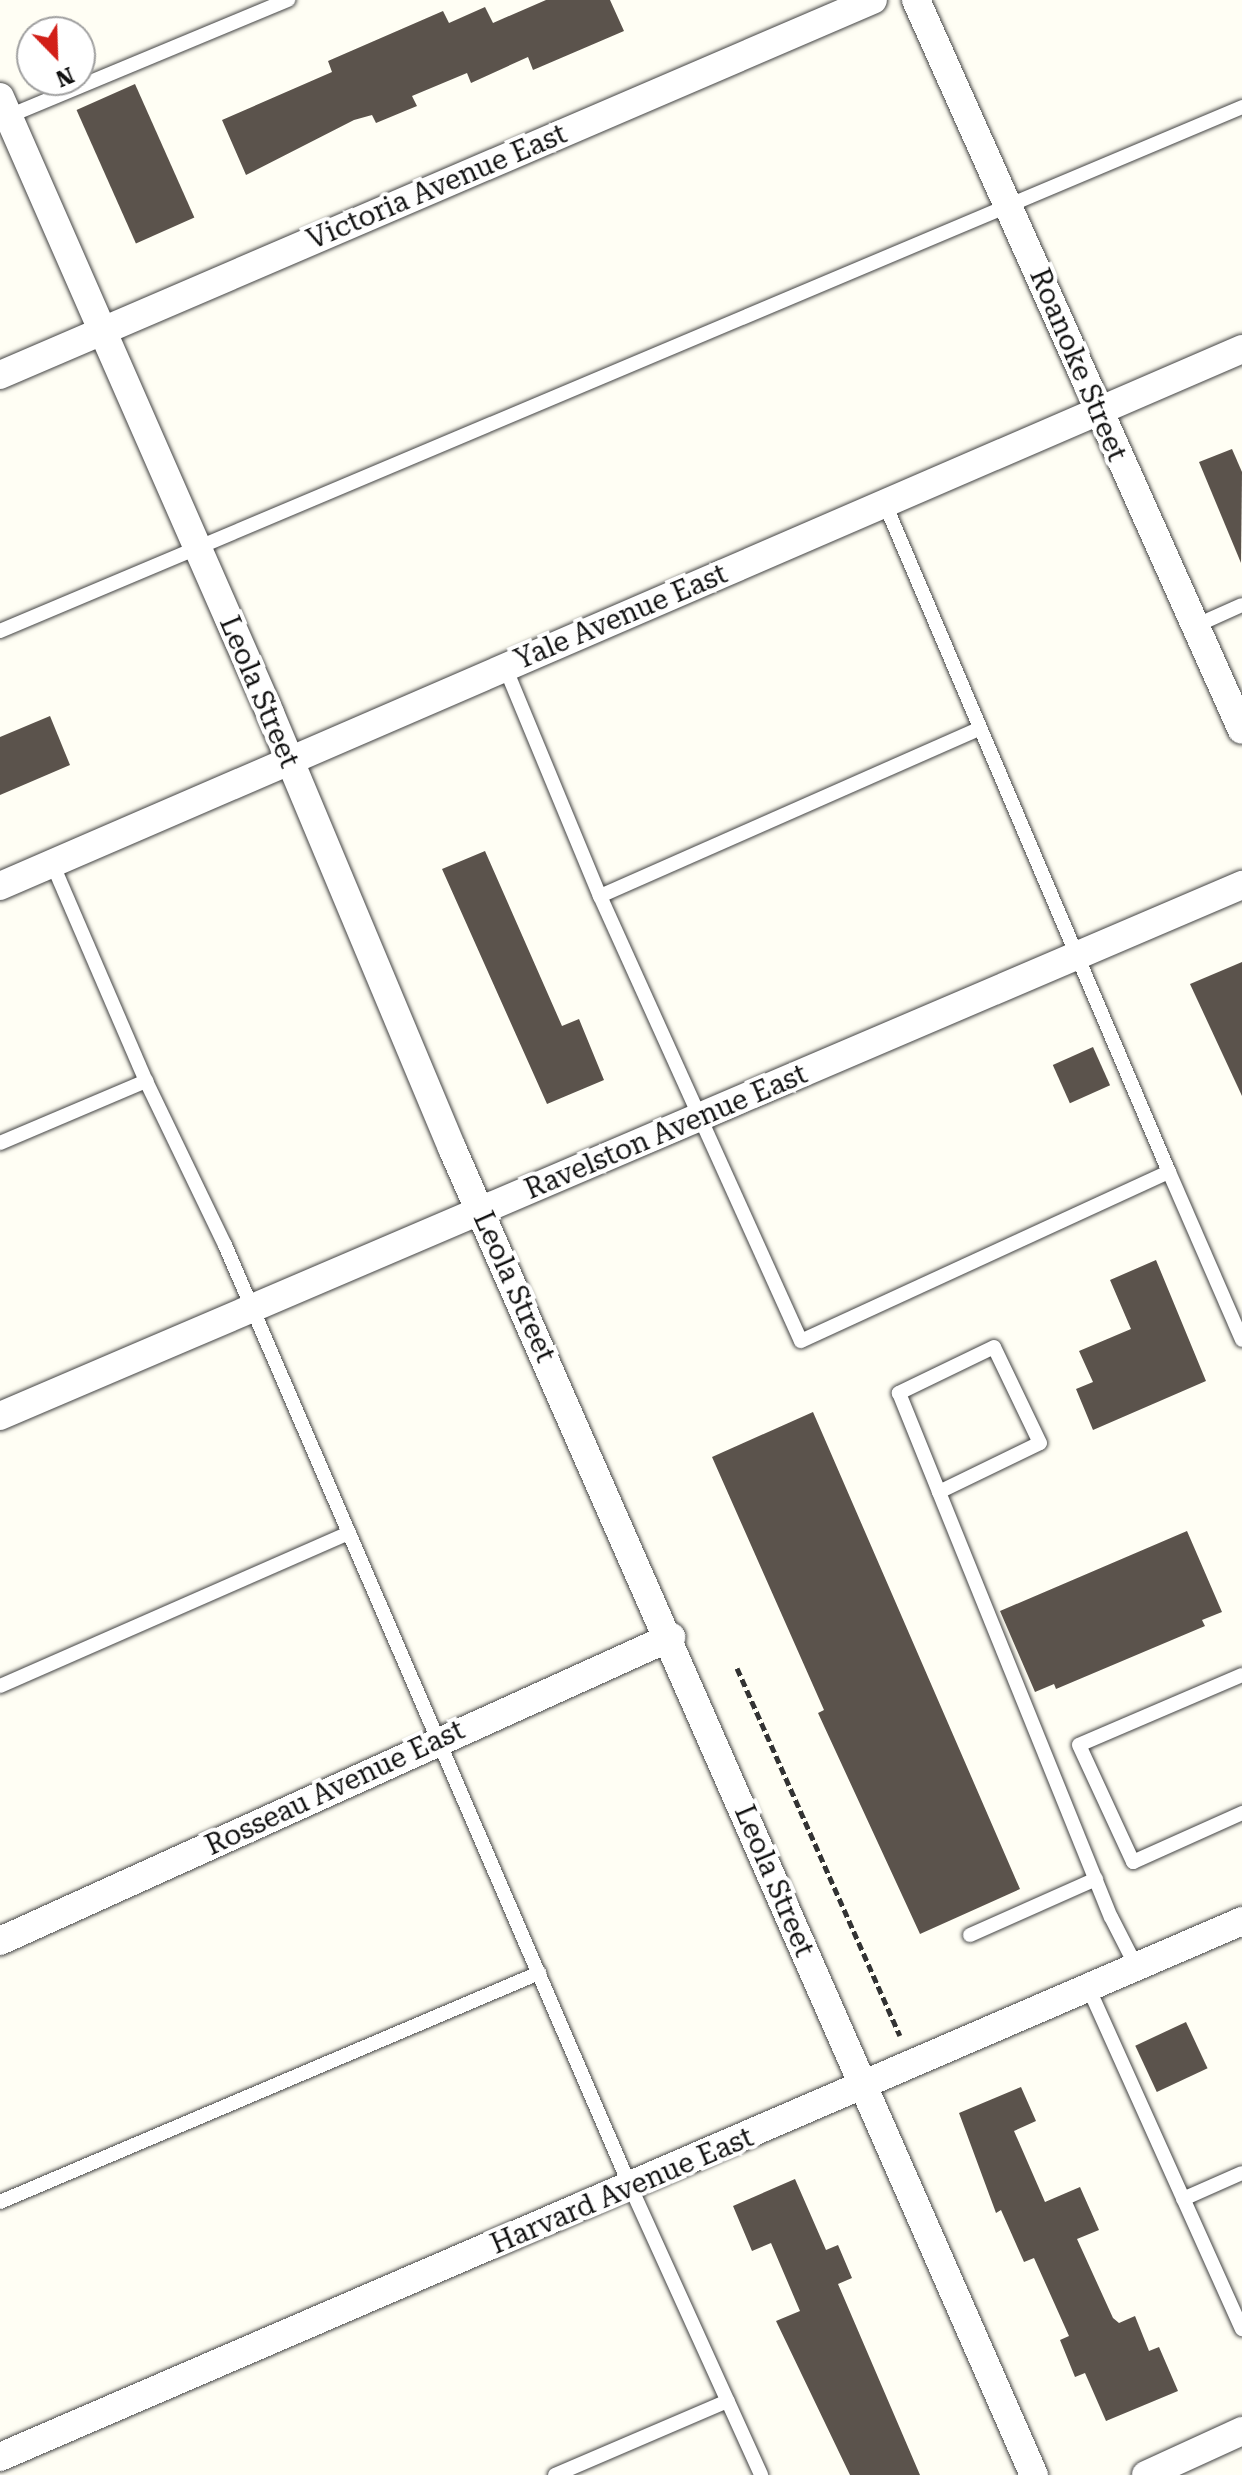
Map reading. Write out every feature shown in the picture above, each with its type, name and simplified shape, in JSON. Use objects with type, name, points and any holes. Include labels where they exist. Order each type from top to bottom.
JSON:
[{"type":"street","name":"Victoria Avenue East","points":[[0,375],[873,0]]},
{"type":"street","name":"Roanoke Street","points":[[916,0],[1242,730]]},
{"type":"street","name":"Leola Street","points":[[3,111],[103,330],[480,1210],[671,1637],[861,2087],[1034,2475]]},
{"type":"street","name":"Yale Avenue East","points":[[0,886],[1242,349]]},
{"type":"street","name":"Ravelston Avenue East","points":[[0,1416],[1077,959],[1242,885]]},
{"type":"street","name":"Rosseau Avenue East","points":[[0,1941],[671,1637]]},
{"type":"street","name":"Harvard Avenue East","points":[[0,2457],[631,2188],[1242,1921]]},
{"type":"street","points":[[1146,2475],[1242,2431]]},
{"type":"lane","points":[[3,111],[288,0]]},
{"type":"lane","points":[[0,631],[1010,208],[1242,107]]},
{"type":"lane","points":[[885,504],[978,729],[1242,1340]]},
{"type":"lane","points":[[1195,626],[1242,605]]},
{"type":"lane","points":[[505,667],[600,896],[801,1341],[1169,1172]]},
{"type":"lane","points":[[600,896],[978,729]]},
{"type":"lane","points":[[52,863],[146,1081],[251,1307],[631,2188],[761,2475]]},
{"type":"lane","points":[[0,1143],[146,1081]]},
{"type":"lane","points":[[939,1492],[1040,1443],[994,1347],[899,1393],[939,1492],[1096,1879],[1137,1968]]},
{"type":"lane","points":[[0,1686],[349,1533]]},
{"type":"lane","points":[[1242,1675],[1079,1745],[1133,1862],[1242,1813]]},
{"type":"lane","points":[[970,1935],[1096,1879]]},
{"type":"lane","points":[[0,2202],[539,1973]]},
{"type":"lane","points":[[1089,1989],[1242,2329]]},
{"type":"lane","points":[[1183,2199],[1242,2173]]},
{"type":"lane","points":[[555,2475],[728,2401]]},
{"type":"path","points":[[737,1668],[912,2065]]},
{"type":"building","points":[[546,0],[610,0],[624,31],[533,70],[528,57],[471,83],[467,73],[412,96],[417,106],[376,123],[372,115],[354,120],[246,175],[222,120],[332,72],[328,61],[443,11],[449,23],[485,7],[493,23]]},
{"type":"building","points":[[135,84],[194,217],[136,243],[77,110]]},
{"type":"building","points":[[1232,449],[1242,472],[1241,563],[1199,462]]},
{"type":"building","points":[[50,716],[70,765],[0,795],[0,737]]},
{"type":"building","points":[[485,851],[562,1026],[579,1019],[604,1080],[547,1104],[442,869]]},
{"type":"building","points":[[1242,962],[1242,1096],[1190,984]]},
{"type":"building","points":[[1093,1047],[1110,1085],[1070,1103],[1053,1065]]},
{"type":"building","points":[[1156,1260],[1206,1381],[1093,1430],[1076,1389],[1093,1382],[1079,1351],[1131,1329],[1110,1280]]},
{"type":"building","points":[[813,1412],[1020,1889],[920,1934],[818,1713],[824,1710],[712,1457]]},
{"type":"building","points":[[1187,1531],[1222,1612],[1202,1620],[1205,1626],[1056,1689],[1054,1684],[1035,1692],[1000,1611]]},
{"type":"building","points":[[1186,2022],[1208,2068],[1157,2092],[1135,2046]]},
{"type":"building","points":[[1021,2087],[1036,2121],[1014,2131],[1045,2202],[1080,2187],[1099,2230],[1077,2239],[1113,2318],[1119,2323],[1135,2316],[1149,2351],[1159,2347],[1178,2391],[1106,2421],[1085,2373],[1075,2377],[1060,2340],[1069,2336],[1034,2258],[1024,2262],[1001,2210],[996,2213],[959,2113]]},
{"type":"building","points":[[795,2179],[826,2250],[838,2245],[852,2278],[838,2284],[920,2475],[850,2475],[776,2321],[800,2311],[771,2243],[752,2251],[733,2206]]}]
